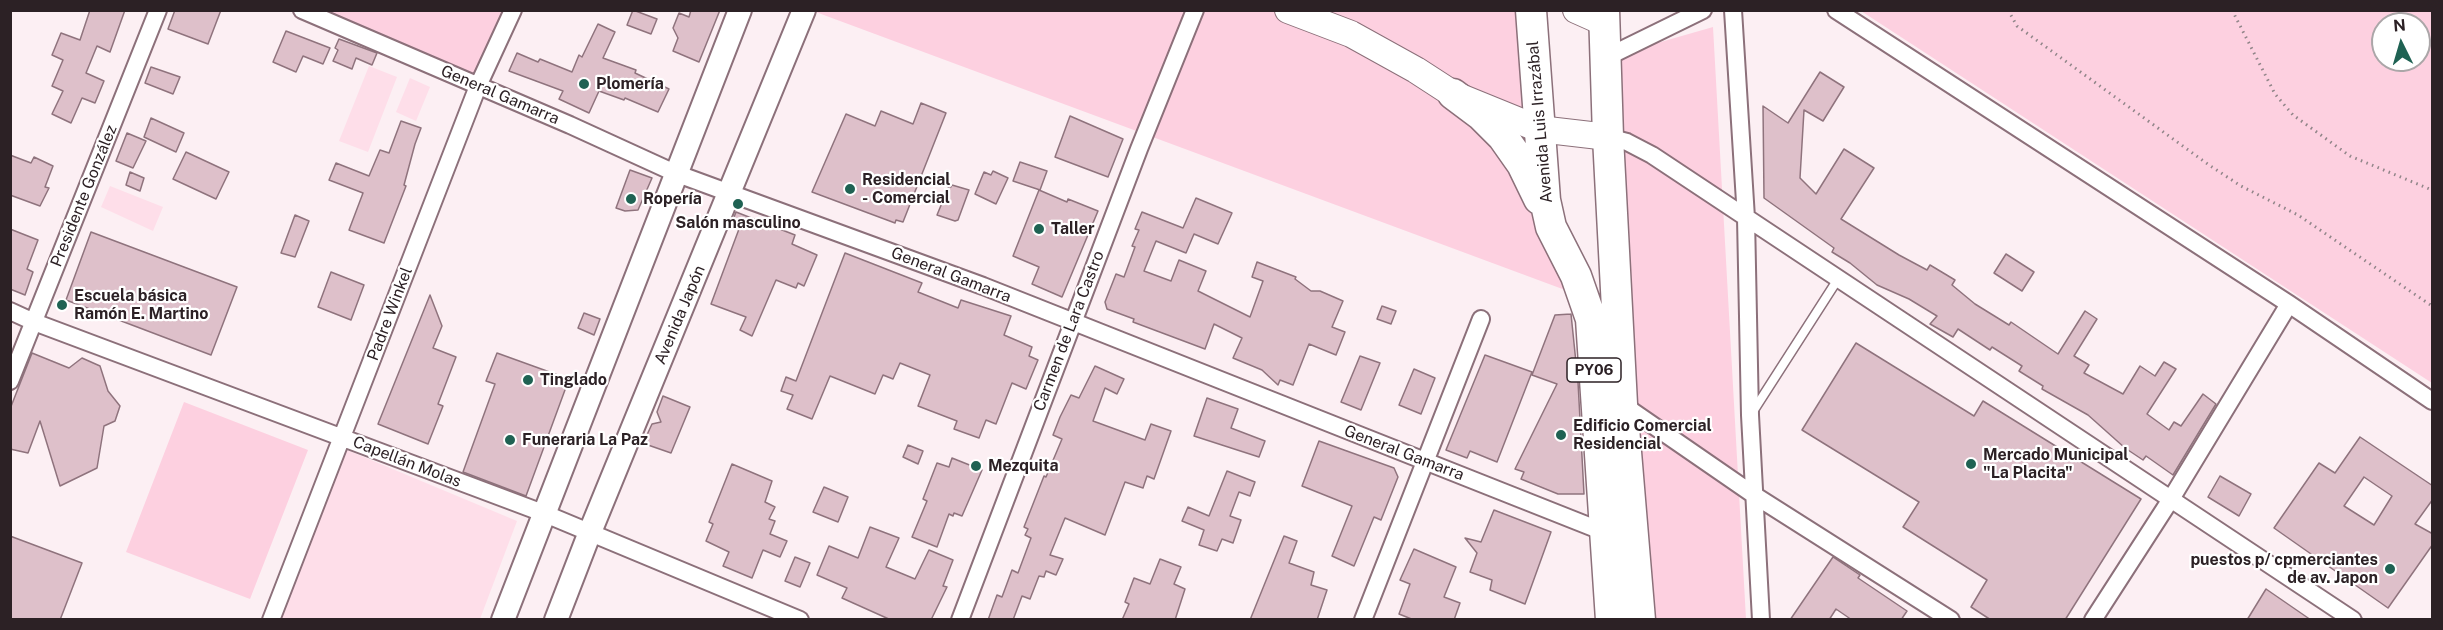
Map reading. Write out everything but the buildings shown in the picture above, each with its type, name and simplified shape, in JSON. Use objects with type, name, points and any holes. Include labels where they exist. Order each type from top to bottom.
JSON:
[{"type":"highway","name":"Avenida Luis Irrazábal","points":[[1531,10],[1545,200],[1551,227],[1576,276],[1591,319],[1611,620]]},
{"type":"highway","name":"PY06","points":[[1604,16],[1622,404],[1640,620]]},
{"type":"highway","points":[[1453,94],[1481,115],[1503,137],[1522,164],[1551,227]]},
{"type":"main road","points":[[503,620],[740,10]]},
{"type":"main road","name":"Avenida Japón","points":[[556,620],[804,10]]},
{"type":"main road","points":[[1288,10],[1351,34],[1416,70],[1453,94],[1539,129],[1608,137]]},
{"type":"main road","points":[[1576,10],[1604,16]]},
{"type":"street","name":"Presidente González","points":[[10,381],[158,10]]},
{"type":"street","name":"General Gamarra","points":[[302,10],[675,173],[983,286],[1605,532]]},
{"type":"street","name":"Padre Winkel","points":[[271,620],[478,86],[513,10]]},
{"type":"street","name":"Carmen de Lara Castro","points":[[960,620],[1138,148],[1195,10]]},
{"type":"street","points":[[1605,58],[1703,10]]},
{"type":"street","points":[[1733,10],[1746,218],[1750,416],[1761,620]]},
{"type":"street","points":[[1836,10],[2289,304],[2433,401]]},
{"type":"street","points":[[1608,137],[1640,148],[2353,620]]},
{"type":"street","points":[[2093,620],[2171,500],[2289,304]]},
{"type":"street","name":"Capellán Molas","points":[[10,311],[33,322],[543,513],[800,620]]},
{"type":"street","points":[[1363,620],[1480,319]]},
{"type":"street","points":[[1622,404],[1754,495],[1951,620]]},
{"type":"lane","points":[[1750,416],[1838,279]]},
{"type":"path","points":[[2008,10],[2017,26],[2209,165],[2241,186],[2298,215],[2433,306]]},
{"type":"path","points":[[2232,10],[2275,94],[2293,115],[2350,156],[2433,190]]},
{"type":"shaded area","points":[[298,11],[513,11],[478,86]]},
{"type":"shaded area","points":[[813,11],[1288,11],[1481,115],[1584,297]]},
{"type":"shaded area","points":[[1326,11],[1520,11],[1526,110],[1457,84],[1359,24]]},
{"type":"shaded area","points":[[1861,11],[2432,11],[2432,383]]},
{"type":"shaded area","points":[[1713,27],[1746,619],[1650,619],[1605,58]]},
{"type":"shaded area","points":[[369,66],[397,77],[368,152],[339,141]]},
{"type":"shaded area","points":[[410,78],[430,87],[416,121],[396,112]]},
{"type":"shaded area","points":[[110,186],[163,207],[153,231],[101,207]]},
{"type":"shaded area","points":[[184,402],[308,450],[250,599],[126,552]]},
{"type":"shaded area","points":[[347,450],[517,521],[480,619],[276,620]]},
{"type":"place","name":"Plomería","points":[[584,84]]},
{"type":"place","name":"Residencial - Comercial","points":[[850,189]]},
{"type":"place","name":"Ropería","points":[[631,199]]},
{"type":"place","name":"Salón masculino","points":[[738,204]]},
{"type":"place","name":"Taller","points":[[1039,229]]},
{"type":"place","name":"Escuela básica Ramón E. Martino","points":[[62,305]]},
{"type":"place","name":"Tinglado","points":[[528,380]]},
{"type":"place","name":"Edificio Comercial Residencial","points":[[1561,435]]},
{"type":"place","name":"Funeraria La Paz","points":[[510,440]]},
{"type":"place","name":"Mercado Municipal \"La Placita\"","points":[[1971,464]]},
{"type":"place","name":"Mezquita","points":[[976,466]]},
{"type":"place","name":"puestos p/ cpmerciantes de av. Japon","points":[[2390,569]]}]
